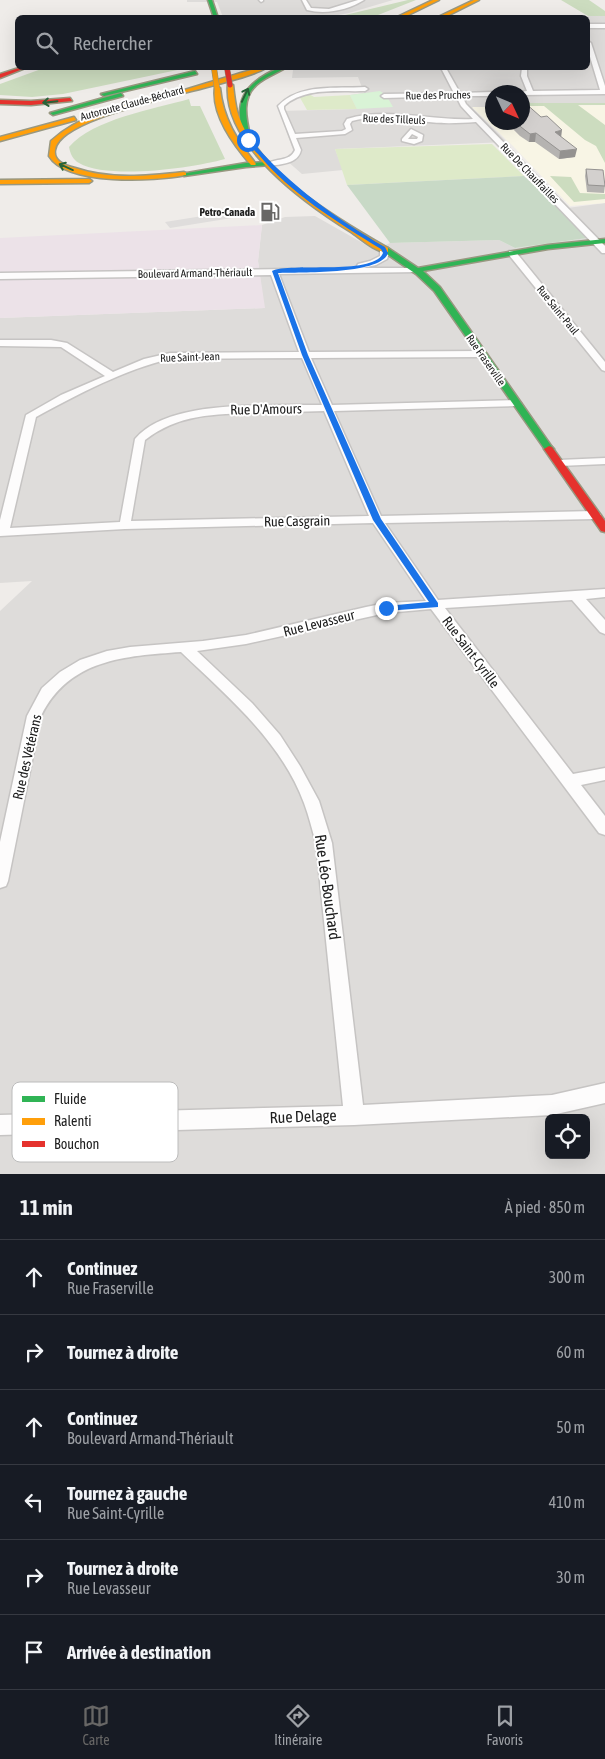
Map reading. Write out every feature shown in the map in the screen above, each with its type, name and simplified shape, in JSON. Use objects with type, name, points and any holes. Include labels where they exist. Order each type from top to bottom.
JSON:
[{"type":"main road","points":[[404,15],[437,0]]},
{"type":"main road","points":[[444,15],[477,0]]},
{"type":"main road","points":[[0,74],[15,67]]},
{"type":"main road","points":[[0,74],[15,70]]},
{"type":"main road","points":[[0,102],[41,103],[80,98],[209,70]]},
{"type":"main road","name":"Rue Fraserville","points":[[214,70],[217,104],[223,123],[234,143],[260,166],[339,221],[418,270],[437,289],[516,403],[560,462],[605,529]]},
{"type":"main road","name":"Autoroute Claude-Béchard","points":[[0,128],[216,70]]},
{"type":"main road","name":"Rue Fraserville","points":[[227,70],[234,114],[260,166]]},
{"type":"main road","points":[[256,70],[92,119],[60,135],[52,143],[49,150],[52,158],[65,167],[102,176],[168,176],[260,166]]},
{"type":"main road","name":"Autoroute Claude-Béchard","points":[[0,139],[256,70]]},
{"type":"main road","points":[[248,140],[240,108],[244,94],[258,79],[278,70]]},
{"type":"main road","points":[[0,182],[168,180],[260,166]]},
{"type":"main road","name":"Boulevard Armand-Thériault","points":[[418,270],[569,244],[603,244]]},
{"type":"street","points":[[304,0],[309,9],[318,11],[336,9],[362,0]]},
{"type":"street","points":[[590,26],[605,26]]},
{"type":"street","points":[[524,70],[524,76],[531,93],[605,92],[590,48]]},
{"type":"street","name":"Rue De Chauffailles","points":[[445,70],[463,104],[603,244]]},
{"type":"street","points":[[260,166],[296,157],[298,150],[281,109],[281,106],[286,101],[296,96],[317,91],[365,89]]},
{"type":"street","name":"Rue des Pruches","points":[[384,96],[485,94]]},
{"type":"street","name":"Rue des Tilleuls","points":[[292,136],[343,134],[349,130],[347,124],[349,120],[358,117],[441,121],[478,120]]},
{"type":"street","points":[[407,118],[411,131]]},
{"type":"street","points":[[332,270],[379,261],[384,257],[383,248]]},
{"type":"street","name":"Rue Saint-Paul","points":[[512,253],[605,368]]},
{"type":"street","name":"Boulevard Armand-Thériault","points":[[0,276],[418,270]]},
{"type":"street","name":"Rue Saint-Cyrille","points":[[274,271],[305,355],[377,520],[435,605],[605,828]]},
{"type":"street","points":[[0,343],[51,343],[64,345],[112,376]]},
{"type":"street","name":"Rue Saint-Jean","points":[[1,532],[31,415],[46,406],[147,361],[170,356],[482,354]]},
{"type":"street","name":"Rue D'Amours","points":[[124,525],[140,439],[171,421],[198,412],[516,403]]},
{"type":"street","points":[[560,462],[605,461]]},
{"type":"street","name":"Rue Casgrain","points":[[1,532],[124,525],[595,516]]},
{"type":"street","name":"Rue Levasseur","points":[[184,647],[225,644],[356,613],[435,605],[605,593]]},
{"type":"street","points":[[575,595],[605,629]]},
{"type":"street","name":"Rue des Vétérans","points":[[0,881],[34,716],[47,693],[63,678],[81,667],[105,657],[136,650],[184,647]]},
{"type":"street","name":"Rue Léo-Bouchard","points":[[184,647],[247,707],[275,739],[295,770],[311,801],[324,843],[354,1115]]},
{"type":"street","points":[[569,781],[605,774]]},
{"type":"street","name":"Rue Delage","points":[[178,1120],[354,1115],[552,1105],[605,1094]]},
{"type":"shaded area","points":[[187,0],[393,0],[338,15],[222,15],[217,2],[187,2]]},
{"type":"shaded area","points":[[590,16],[605,16],[605,104],[530,106],[530,85],[485,85],[485,107],[472,108],[485,121],[485,130],[495,130],[507,142],[335,149],[343,170],[302,174],[286,160],[293,154],[293,150],[279,111],[357,109],[350,95],[364,93],[358,77],[292,78],[293,70],[590,70]]},
{"type":"shaded area","points":[[605,105],[605,203],[570,206],[496,130],[530,130],[530,106]]},
{"type":"shaded area","points":[[472,107],[485,107],[485,119]]},
{"type":"shaded area","points":[[605,203],[605,1174],[0,1174],[0,611],[32,581],[0,583],[0,318],[264,308],[258,261],[262,225],[285,217],[315,216],[375,250],[390,243],[499,240],[515,248],[586,238],[560,209]]},
{"type":"shaded area","points":[[215,214],[230,215],[232,218],[170,228],[165,222]]},
{"type":"shaded area","points":[[262,225],[258,261],[265,308],[0,318],[0,238]]},
{"type":"green space","points":[[408,0],[416,0],[378,15],[345,15]]},
{"type":"green space","points":[[561,0],[589,0],[605,11],[605,16],[586,15]]},
{"type":"green space","points":[[38,70],[177,70],[63,94],[32,97],[0,95],[0,84]]},
{"type":"green space","points":[[380,91],[386,95],[393,107],[357,109],[350,95]]},
{"type":"green space","points":[[309,94],[314,97],[350,95],[357,109],[307,110],[299,96]]},
{"type":"green space","points":[[189,99],[191,106],[200,106],[225,159],[172,169],[130,172],[92,168],[77,162],[71,154],[69,147],[80,137],[108,122]]},
{"type":"green space","points":[[530,103],[605,103],[605,105],[578,105],[605,125],[605,163],[596,146],[585,140],[544,106],[530,106]]},
{"type":"green space","points":[[492,144],[524,176],[347,185],[335,149]]},
{"type":"green space","points":[[524,176],[560,209],[587,238],[515,248],[499,240],[390,243],[347,185]]},
{"type":"green space","points":[[550,176],[571,177],[580,193],[605,194],[605,199],[574,202]]},
{"type":"building","points":[[530,107],[541,117],[547,116],[562,130],[555,132],[577,149],[560,151],[536,133],[530,134],[525,130],[530,130]]},
{"type":"building","points":[[586,169],[603,170],[605,186],[588,185]]},
{"type":"traffic: fast","points":[[210,0],[215,15]]},
{"type":"traffic: fast","points":[[248,140],[243,114],[243,103],[246,95],[259,80],[278,70]]},
{"type":"traffic: fast","points":[[104,94],[195,73]]},
{"type":"traffic: fast","points":[[53,113],[121,95]]},
{"type":"traffic: fast","points":[[184,174],[246,165],[269,164]]},
{"type":"traffic: fast","points":[[418,270],[548,247],[605,241]]},
{"type":"traffic: fast","points":[[385,250],[419,272],[437,289],[549,449]]},
{"type":"traffic: slow","points":[[404,15],[437,0]]},
{"type":"traffic: slow","points":[[444,15],[477,0]]},
{"type":"traffic: slow","points":[[214,70],[217,88]]},
{"type":"traffic: slow","points":[[184,174],[125,178],[81,172],[64,167],[55,160],[51,153],[53,142],[64,132],[104,114],[256,70]]},
{"type":"traffic: slow","points":[[230,85],[235,112],[247,137],[264,161],[286,183],[311,203],[385,250]]},
{"type":"traffic: slow","points":[[217,88],[218,99],[228,129],[239,147],[253,164]]},
{"type":"traffic: slow","points":[[0,139],[74,119]]},
{"type":"traffic: slow","points":[[0,182],[89,181]]},
{"type":"traffic: jam","points":[[0,76],[16,70]]},
{"type":"traffic: jam","points":[[227,70],[230,85]]},
{"type":"traffic: jam","points":[[0,102],[31,103],[70,100]]},
{"type":"traffic: jam","points":[[549,449],[605,529]]},
{"type":"place","name":"Petro-Canada","points":[[270,212]]},
{"type":"route","points":[[248,140],[294,188],[339,221],[383,248],[385,253],[384,257],[379,261],[366,265],[332,270],[274,271],[305,355],[377,520],[435,605],[386,608]]}]
